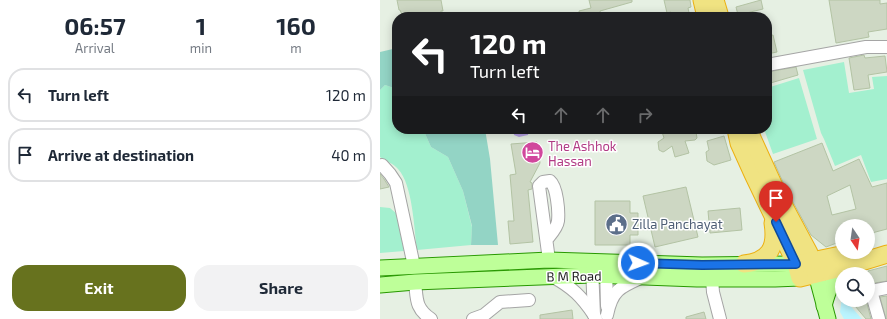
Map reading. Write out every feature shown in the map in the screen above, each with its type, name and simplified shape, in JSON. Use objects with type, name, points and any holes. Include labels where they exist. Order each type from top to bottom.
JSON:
[{"type":"highway","points":[[702,0],[705,12]]},
{"type":"highway","points":[[715,0],[719,12]]},
{"type":"highway","points":[[737,134],[739,143],[769,208],[806,269]]},
{"type":"highway","points":[[751,134],[778,195],[806,269]]},
{"type":"highway","points":[[744,264],[756,263],[771,249],[775,239],[769,208]]},
{"type":"highway","points":[[875,246],[887,243]]},
{"type":"highway","points":[[845,267],[887,254]]},
{"type":"highway","points":[[806,269],[835,259]]},
{"type":"highway","points":[[806,269],[835,268]]},
{"type":"main road","name":"B M Road","points":[[380,268],[549,260],[645,277],[712,279],[806,269]]},
{"type":"main road","points":[[599,268],[744,264],[806,269],[826,313]]},
{"type":"main road","points":[[418,266],[419,282]]},
{"type":"main road","name":"B M Road","points":[[380,285],[553,277],[599,268]]},
{"type":"main road","points":[[826,313],[830,286],[835,278]]},
{"type":"street","points":[[772,64],[866,47],[887,47]]},
{"type":"street","points":[[382,165],[396,183],[418,266]]},
{"type":"street","points":[[546,239],[549,260]]},
{"type":"street","points":[[599,268],[601,317]]},
{"type":"street","points":[[553,277],[571,287],[601,317]]},
{"type":"street","points":[[601,317],[612,297],[625,285],[645,277]]},
{"type":"street","points":[[712,279],[713,292],[720,319]]},
{"type":"street","points":[[419,282],[418,306],[430,319]]},
{"type":"street","points":[[879,319],[871,291],[887,288]]},
{"type":"street","points":[[473,319],[484,315],[500,302],[529,300]]},
{"type":"green space","points":[[844,62],[849,93],[874,89],[872,77],[887,76],[887,179],[871,182],[861,155],[835,166],[821,133],[803,70]]},
{"type":"green space","points":[[799,78],[817,139],[773,154],[766,134],[772,134],[772,86]]},
{"type":"green space","points":[[385,85],[392,87],[392,134],[425,134],[431,147],[448,157],[463,191],[472,227],[471,245],[417,250],[412,208],[407,185],[403,176],[396,167],[380,157],[380,90]]},
{"type":"green space","points":[[380,207],[390,208],[397,214],[404,251],[380,253]]},
{"type":"shaded area","points":[[392,49],[392,87],[385,85],[380,90],[380,52]]},
{"type":"shaded area","points":[[425,134],[486,134],[490,159],[498,245],[471,245],[472,226],[463,191],[448,157],[431,147]]},
{"type":"shaded area","points":[[514,134],[528,134],[519,137]]},
{"type":"shaded area","points":[[841,307],[851,307],[862,319],[844,319],[840,312]]},
{"type":"building","points":[[397,0],[441,0],[443,11],[401,12]]},
{"type":"building","points":[[589,0],[632,0],[632,2],[600,12],[579,12],[591,8]]},
{"type":"building","points":[[664,0],[690,0],[691,7],[688,8],[689,12],[667,12]]},
{"type":"building","points":[[761,0],[763,9],[750,12],[737,12],[736,7]]},
{"type":"building","points":[[829,0],[880,0],[880,4],[887,3],[887,29],[868,32],[869,37],[836,43]]},
{"type":"building","points":[[772,35],[777,52],[772,53]]},
{"type":"building","points":[[864,55],[865,58],[885,56],[887,72],[868,75],[870,88],[854,90],[849,58]]},
{"type":"building","points":[[796,67],[798,75],[772,83],[772,71]]},
{"type":"building","points":[[663,134],[696,134],[697,138],[695,140],[685,141],[689,153],[675,157],[672,146],[663,152],[659,150],[658,142],[664,138]]},
{"type":"building","points":[[724,136],[731,160],[714,165],[707,161],[706,152],[709,150],[707,141]]},
{"type":"building","points":[[537,142],[540,163],[530,182],[532,183],[532,189],[528,190],[533,242],[510,244],[508,221],[514,221],[510,175],[516,174],[511,144]]},
{"type":"building","points":[[822,143],[833,171],[859,159],[872,187],[887,183],[887,229],[875,232],[875,219],[835,219],[835,244],[826,247],[811,235],[787,191],[774,162]],"holes":[[[850,185],[856,209],[832,215],[827,196]]]},
{"type":"building","points":[[380,174],[384,179],[389,187],[380,189]]},
{"type":"building","points":[[686,187],[698,237],[655,247],[643,196]]},
{"type":"building","name":"Zilla Panchayat","points":[[595,201],[630,201],[630,213],[638,213],[638,235],[630,235],[630,245],[595,245]]},
{"type":"building","points":[[740,208],[742,230],[710,233],[708,211]]},
{"type":"building","points":[[887,266],[887,281],[875,283],[875,269]]},
{"type":"building","points":[[887,296],[887,319],[886,319],[880,297]]},
{"type":"building","points":[[856,307],[868,307],[871,319],[866,319]]},
{"type":"building","points":[[572,310],[573,319],[540,319],[540,315]]},
{"type":"building","points":[[704,312],[706,319],[686,319],[686,317]]},
{"type":"place","name":"The Ashhok Hassan","points":[[533,153]]},
{"type":"place","name":"Zilla Panchayat","points":[[616,224]]},
{"type":"route","points":[[638,263],[702,265],[796,264],[776,222]]}]
